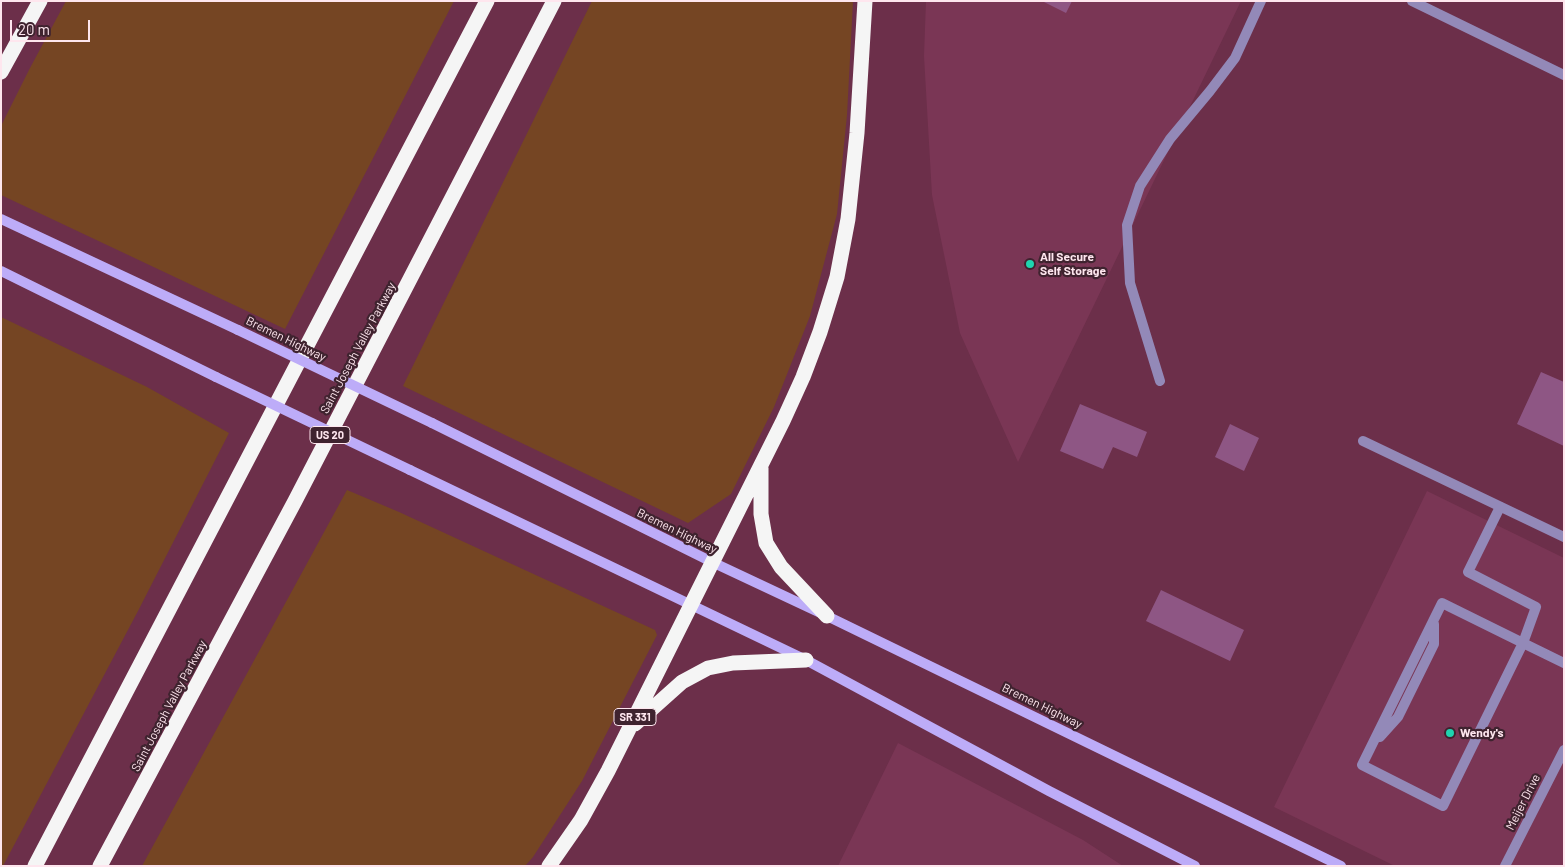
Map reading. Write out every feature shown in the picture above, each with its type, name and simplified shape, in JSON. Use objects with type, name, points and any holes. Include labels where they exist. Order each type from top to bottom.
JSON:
[{"type":"highway","points":[[1,72],[40,1]]},
{"type":"highway","points":[[35,866],[487,1]]},
{"type":"highway","name":"Saint Joseph Valley Parkway","points":[[100,866],[295,501],[554,1]]},
{"type":"highway","points":[[712,562],[803,377],[820,332],[837,277],[848,219],[857,132],[865,1]]},
{"type":"highway","points":[[762,463],[761,514],[766,543],[781,567],[827,616]]},
{"type":"highway","name":"SR 331","points":[[549,866],[580,820],[608,771],[712,562]]},
{"type":"highway","points":[[629,730],[682,682],[708,668],[733,663],[806,660]]},
{"type":"main road","name":"Bremen Highway","points":[[1,219],[432,423],[712,562],[1341,866]]},
{"type":"main road","points":[[1,271],[216,377],[806,660],[1049,791],[1195,866]]},
{"type":"street","points":[[1160,381],[1130,284],[1127,225],[1140,186],[1170,139],[1235,58],[1261,1]]},
{"type":"street","points":[[1412,1],[1564,75]]},
{"type":"street","points":[[1363,441],[1564,537]]},
{"type":"street","points":[[1500,507],[1468,572],[1536,606],[1523,643],[1443,806],[1362,765],[1442,603],[1523,643],[1564,663]]},
{"type":"street","name":"Meijer Drive","points":[[1506,866],[1564,750]]},
{"type":"shaded area","points":[[66,1],[454,1],[285,329],[1,195],[1,126]]},
{"type":"shaded area","points":[[592,1],[853,1],[847,115],[837,214],[810,316],[774,407],[731,494],[688,523],[403,386]]},
{"type":"shaded area","name":"All Secure Self Storage","points":[[926,1],[1241,1],[1018,462],[960,333],[932,195],[924,56]]},
{"type":"shaded area","points":[[1,317],[147,387],[229,433],[138,611],[3,866],[1,866]]},
{"type":"shaded area","points":[[347,490],[655,630],[657,635],[582,781],[533,857],[525,866],[142,866]]},
{"type":"shaded area","points":[[1427,491],[1564,558],[1564,866],[1395,866],[1274,807]]},
{"type":"shaded area","points":[[898,743],[1083,840],[1123,866],[838,866]]},
{"type":"building","points":[[1042,1],[1072,1],[1066,13]]},
{"type":"building","points":[[1541,372],[1564,382],[1564,446],[1517,424]]},
{"type":"building","points":[[1080,404],[1147,432],[1137,457],[1113,447],[1103,469],[1060,451]]},
{"type":"building","points":[[1230,424],[1259,438],[1244,471],[1215,457]]},
{"type":"building","points":[[1161,590],[1244,630],[1230,661],[1146,621]]},
{"type":"place","name":"All Secure Self Storage","points":[[1030,264]]},
{"type":"place","name":"Wendy's","points":[[1450,733]]}]
